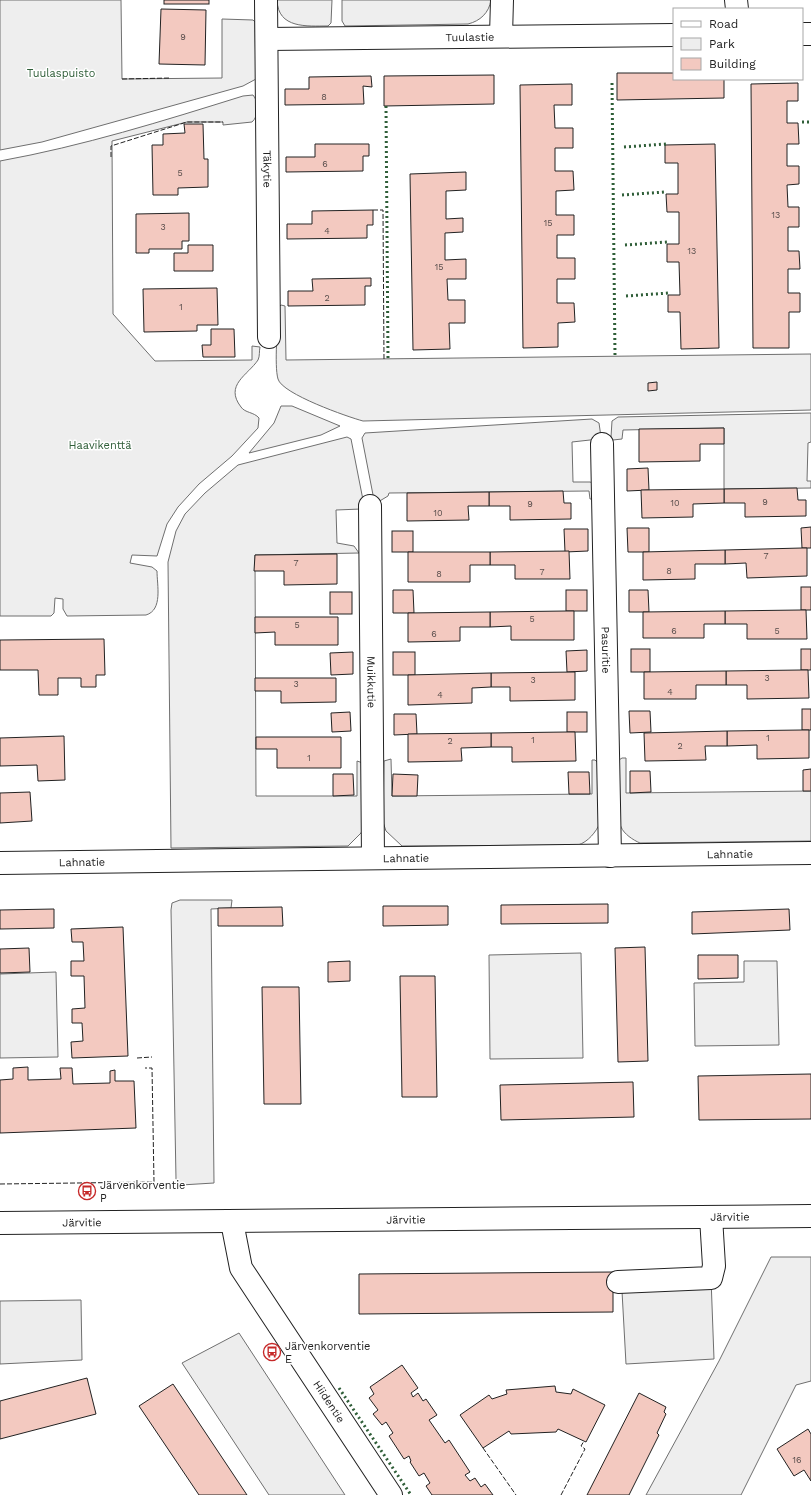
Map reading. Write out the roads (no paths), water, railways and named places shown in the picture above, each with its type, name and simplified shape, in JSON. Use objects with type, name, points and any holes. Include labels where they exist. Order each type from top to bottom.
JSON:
[{"type":"street","name":"Täkytie","points":[[266,0],[269,337]]},
{"type":"street","points":[[501,36],[502,0]]},
{"type":"street","name":"Tuulastie","points":[[266,39],[673,35]]},
{"type":"street","name":"Pasuritie","points":[[602,444],[610,856]]},
{"type":"street","name":"Muikkutie","points":[[370,506],[373,858]]},
{"type":"street","name":"Lahnatie","points":[[0,863],[811,853]]},
{"type":"street","name":"Järvitie","points":[[0,1223],[811,1216]]},
{"type":"street","points":[[618,1282],[711,1278],[714,1266],[711,1217]]},
{"type":"street","name":"Hiidentie","points":[[232,1222],[241,1268],[390,1495]]},
{"type":"place","name":"Järvenkorventie P","points":[[87,1191]]},
{"type":"place","name":"Järvenkorventie E","points":[[272,1352]]},
{"type":"park label","name":"Tuulaspuisto","points":[[61,73]]},
{"type":"park label","name":"Haavikenttä","points":[[100,445]]}]
